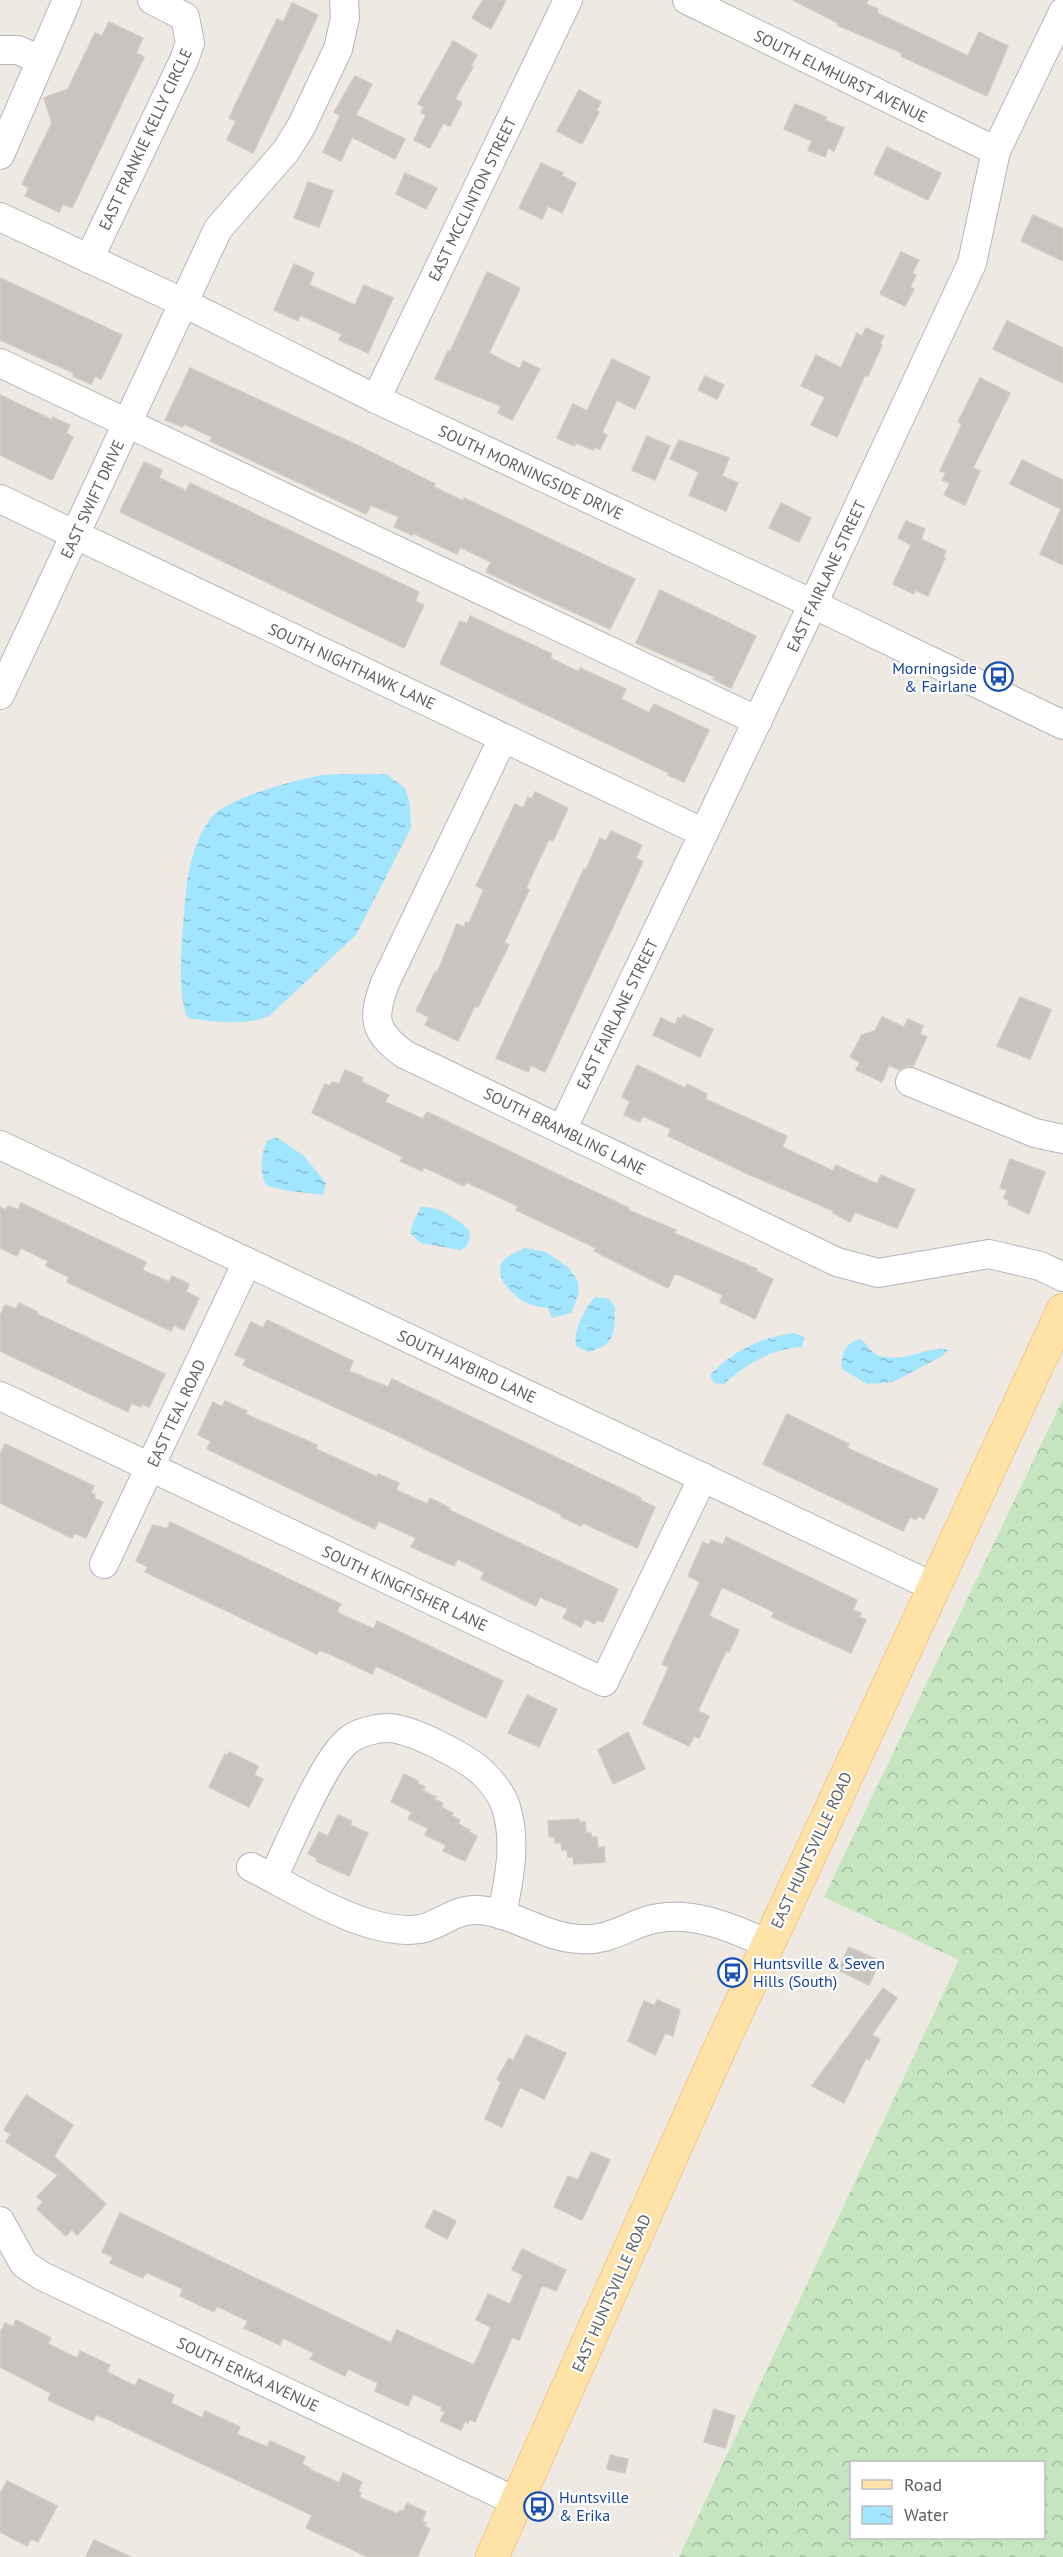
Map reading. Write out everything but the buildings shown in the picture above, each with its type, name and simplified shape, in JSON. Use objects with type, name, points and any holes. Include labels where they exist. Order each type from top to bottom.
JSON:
[{"type":"main road","name":"EAST HUNTSVILLE ROAD","points":[[492,2557],[768,1944],[1063,1310]]},
{"type":"street","points":[[0,154],[7,122],[40,60],[67,0]]},
{"type":"street","name":"EAST FRANKIE KELLY CIRCLE","points":[[89,259],[190,43],[185,17],[152,0]]},
{"type":"street","name":"EAST SWIFT DRIVE","points":[[0,695],[218,230],[286,151],[302,127],[338,50],[345,18],[344,0]]},
{"type":"street","name":"EAST MCCLINTON STREET","points":[[376,399],[567,0]]},
{"type":"street","name":"SOUTH ELMHURST AVENUE","points":[[687,0],[996,151]]},
{"type":"street","name":"EAST FAIRLANE STREET","points":[[562,1130],[758,721],[972,263],[996,151],[1063,12]]},
{"type":"street","points":[[0,50],[18,50],[40,60]]},
{"type":"street","name":"SOUTH MORNINGSIDE DRIVE","points":[[0,217],[184,303],[376,399],[1063,724]]},
{"type":"street","points":[[0,363],[758,721]]},
{"type":"street","name":"SOUTH NIGHTHAWK LANE","points":[[0,499],[704,833]]},
{"type":"street","name":"SOUTH BRAMBLING LANE","points":[[503,738],[385,983],[376,1007],[378,1026],[387,1042],[404,1054],[837,1262],[878,1273],[989,1254],[1040,1266],[1063,1277]]},
{"type":"street","points":[[910,1082],[1035,1133],[1063,1139]]},
{"type":"street","name":"SOUTH JAYBIRD LANE","points":[[0,1145],[934,1587]]},
{"type":"street","name":"EAST TEAL ROAD","points":[[104,1564],[247,1262]]},
{"type":"street","name":"SOUTH KINGFISHER LANE","points":[[0,1396],[604,1682],[703,1477]]},
{"type":"street","points":[[502,1916],[511,1869],[512,1836],[506,1806],[498,1791],[482,1772],[460,1757],[413,1734],[390,1728],[369,1730],[349,1739],[333,1756],[262,1873],[358,1920],[390,1929],[422,1929],[451,1914],[476,1910],[502,1916],[539,1931],[580,1940],[614,1936],[647,1921],[683,1916],[733,1928],[768,1944]]},
{"type":"street","name":"SOUTH ERIKA AVENUE","points":[[0,2221],[24,2264],[42,2276],[517,2502]]},
{"type":"green space","points":[[1063,1399],[1063,2557],[679,2557],[959,1960],[824,1897]]},
{"type":"water","points":[[331,774],[386,774],[405,788],[410,805],[411,828],[356,935],[269,1016],[240,1022],[188,1018],[183,1000],[181,975],[187,886],[196,845],[210,819],[230,804],[245,797],[296,781]]},
{"type":"water","points":[[276,1137],[304,1156],[326,1183],[323,1195],[266,1185],[262,1168],[263,1152],[267,1141]]},
{"type":"water","points":[[421,1207],[434,1208],[459,1221],[469,1230],[470,1239],[466,1247],[460,1250],[421,1243],[410,1233]]},
{"type":"water","points":[[524,1248],[546,1252],[568,1267],[578,1282],[579,1292],[571,1313],[552,1318],[548,1308],[524,1302],[508,1288],[501,1276],[501,1264],[508,1256]]},
{"type":"water","points":[[595,1297],[609,1299],[615,1307],[614,1330],[604,1346],[588,1352],[576,1346],[576,1334],[584,1313]]},
{"type":"water","points":[[794,1333],[804,1337],[802,1347],[769,1354],[741,1370],[724,1384],[714,1383],[710,1375],[738,1352],[770,1338]]},
{"type":"water","points":[[860,1339],[875,1354],[886,1357],[896,1358],[933,1350],[948,1350],[942,1356],[893,1382],[867,1384],[842,1369],[842,1359],[847,1346]]},
{"type":"place","name":"Morningside & Fairlane","points":[[998,677]]},
{"type":"place","name":"Huntsville & Seven Hills (South)","points":[[732,1972]]},
{"type":"place","name":"Huntsville & Erika","points":[[538,2506]]}]
